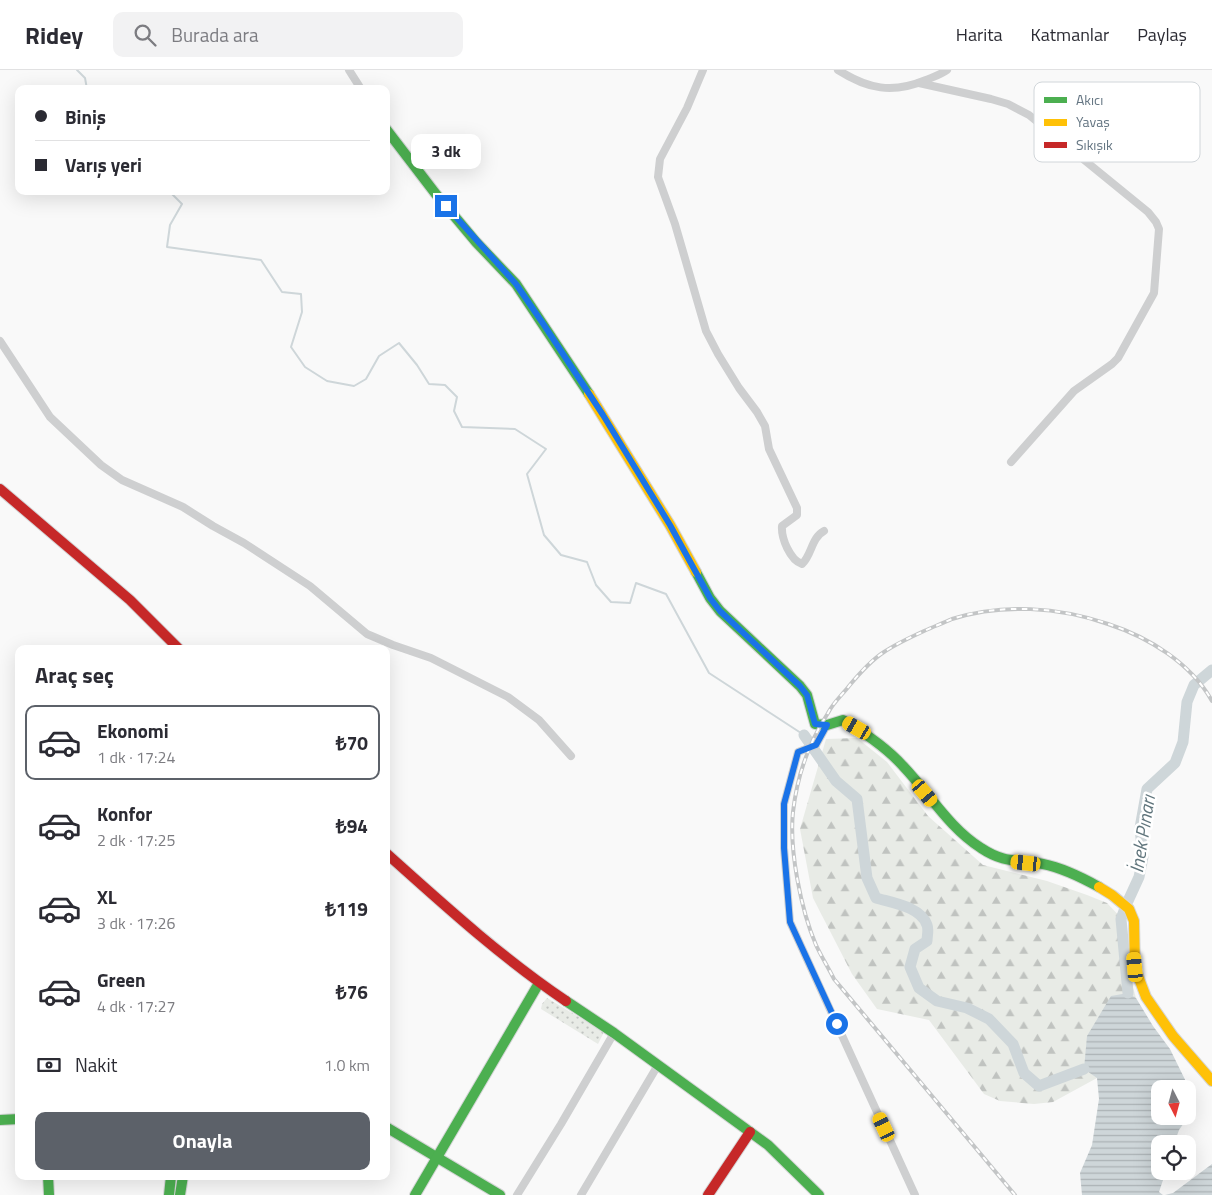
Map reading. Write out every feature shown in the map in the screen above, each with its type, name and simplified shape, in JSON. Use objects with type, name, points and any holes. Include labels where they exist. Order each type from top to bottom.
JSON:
[{"type":"street","points":[[349,70],[358,85]]},
{"type":"street","points":[[703,70],[687,108],[660,159],[658,177],[675,224],[706,331],[734,380],[758,412],[765,426],[769,449],[797,508],[797,515],[782,526],[782,532],[789,550],[797,562],[802,564],[806,560],[818,534],[824,531]]},
{"type":"street","points":[[838,70],[856,81],[888,89],[912,86],[947,70]]},
{"type":"street","points":[[919,83],[991,98],[1008,104],[1034,119]]},
{"type":"street","points":[[390,134],[476,242],[516,284],[603,415],[670,525],[710,598],[720,611],[800,686],[807,695],[815,724],[827,725],[843,720],[870,736],[902,766],[936,807],[975,844],[995,856],[1008,861],[1043,864],[1089,880],[1123,903],[1135,918],[1133,946],[1135,967],[1142,988],[1153,1008],[1212,1081]]},
{"type":"street","points":[[1012,462],[1074,392],[1118,358],[1154,293],[1159,230],[1156,222],[1148,212],[1087,162]]},
{"type":"street","points":[[0,341],[50,417],[101,465],[122,480],[183,508],[244,543],[310,586],[367,634],[431,658],[508,697],[539,720],[571,756]]},
{"type":"street","points":[[0,489],[130,600],[176,645]]},
{"type":"street","points":[[827,725],[816,745],[798,752],[784,804],[784,848],[790,922],[915,1195]]},
{"type":"street","points":[[390,857],[446,907],[539,983],[614,1033],[768,1145],[808,1191],[819,1195]]},
{"type":"street","points":[[415,1195],[539,983]]},
{"type":"street","points":[[517,1195],[614,1033]]},
{"type":"street","points":[[581,1195],[658,1065]]},
{"type":"street","points":[[0,1120],[15,1119]]},
{"type":"street","points":[[390,1130],[500,1195]]},
{"type":"street","points":[[708,1195],[750,1132]]},
{"type":"street","points":[[48,1180],[49,1195]]},
{"type":"street","points":[[169,1195],[171,1180]]},
{"type":"street","points":[[180,1195],[182,1180]]},
{"type":"green space","points":[[857,738],[887,762],[928,816],[983,865],[1047,881],[1107,903],[1127,924],[1126,962],[1136,998],[1128,993],[1097,1078],[1053,1102],[1034,1104],[1000,1101],[984,1094],[929,1020],[877,1009],[852,974],[813,898],[800,829],[826,739]]},
{"type":"green space","points":[[547,998],[604,1032],[598,1044],[541,1009],[542,1004]]},
{"type":"shaded area","points":[[1128,993],[1136,998],[1170,1049],[1185,1080],[1151,1080],[1151,1125],[1182,1125],[1177,1135],[1151,1135],[1151,1180],[1163,1180],[1159,1192],[1163,1195],[1082,1195],[1080,1173],[1092,1145],[1099,1099],[1097,1078],[1084,1069],[1087,1036],[1111,996]]},
{"type":"shaded area","points":[[1212,1164],[1212,1195],[1165,1195],[1173,1193],[1190,1180],[1196,1180],[1196,1176]]},
{"type":"waterway","points":[[77,70],[85,78],[86,85]]},
{"type":"waterway","points":[[173,195],[182,204],[170,225],[167,247],[261,260],[282,292],[301,294],[302,312],[291,347],[305,367],[327,381],[354,386],[366,379],[379,356],[399,343],[417,365],[429,384],[445,385],[457,397],[454,411],[462,427],[515,429],[546,449],[527,474],[544,535],[561,555],[587,562],[596,585],[611,602],[630,603],[636,583],[666,594],[709,673],[804,735]]},
{"type":"waterway","name":"İnek Pınarı","points":[[1128,901],[1139,877],[1143,857],[1140,828],[1147,789],[1175,763],[1183,742],[1187,702],[1194,685],[1212,670]]},
{"type":"waterway","points":[[804,735],[836,781],[857,799],[867,878],[876,898],[913,910],[924,919],[927,925],[927,941],[915,949],[910,967],[919,988],[937,1001],[967,1008],[989,1019],[1013,1044],[1024,1073],[1039,1086],[1084,1069]]},
{"type":"waterway","name":"İnek Pınarı","points":[[1124,911],[1121,919],[1128,993]]},
{"type":"railway","points":[[1015,1195],[834,979],[816,945],[801,898],[793,844],[793,812],[797,786],[805,760],[815,736],[832,706],[869,664],[889,649],[924,631],[952,619],[991,611],[1010,609],[1050,611],[1089,618],[1123,629],[1153,644],[1180,663],[1193,675],[1212,701]]},
{"type":"traffic: fast","points":[[390,134],[476,242],[516,284],[589,394]]},
{"type":"traffic: fast","points":[[696,572],[710,598],[720,611],[800,686],[807,695],[815,724],[827,725],[843,720],[875,741],[913,776],[959,831],[981,848],[997,857],[1058,868],[1079,876],[1099,887]]},
{"type":"traffic: fast","points":[[415,1195],[539,983]]},
{"type":"traffic: fast","points":[[566,1001],[614,1033],[768,1145],[819,1195]]},
{"type":"traffic: fast","points":[[0,1120],[15,1119]]},
{"type":"traffic: fast","points":[[390,1129],[500,1195]]},
{"type":"traffic: fast","points":[[48,1180],[49,1195]]},
{"type":"traffic: fast","points":[[169,1195],[171,1180]]},
{"type":"traffic: fast","points":[[180,1195],[182,1180]]},
{"type":"traffic: slow","points":[[589,394],[670,525],[696,572]]},
{"type":"traffic: slow","points":[[1099,887],[1129,909],[1134,921],[1135,968],[1146,997],[1173,1036],[1212,1081]]},
{"type":"traffic: jam","points":[[0,489],[130,600],[175,645]]},
{"type":"traffic: jam","points":[[390,857],[496,949],[566,1001]]},
{"type":"traffic: jam","points":[[708,1195],[750,1132]]},
{"type":"route","points":[[446,206],[476,242],[516,284],[544,325],[603,415],[670,525],[710,598],[720,611],[800,686],[807,695],[815,724],[827,725],[816,745],[798,752],[784,804],[784,848],[790,922],[837,1024]]}]
